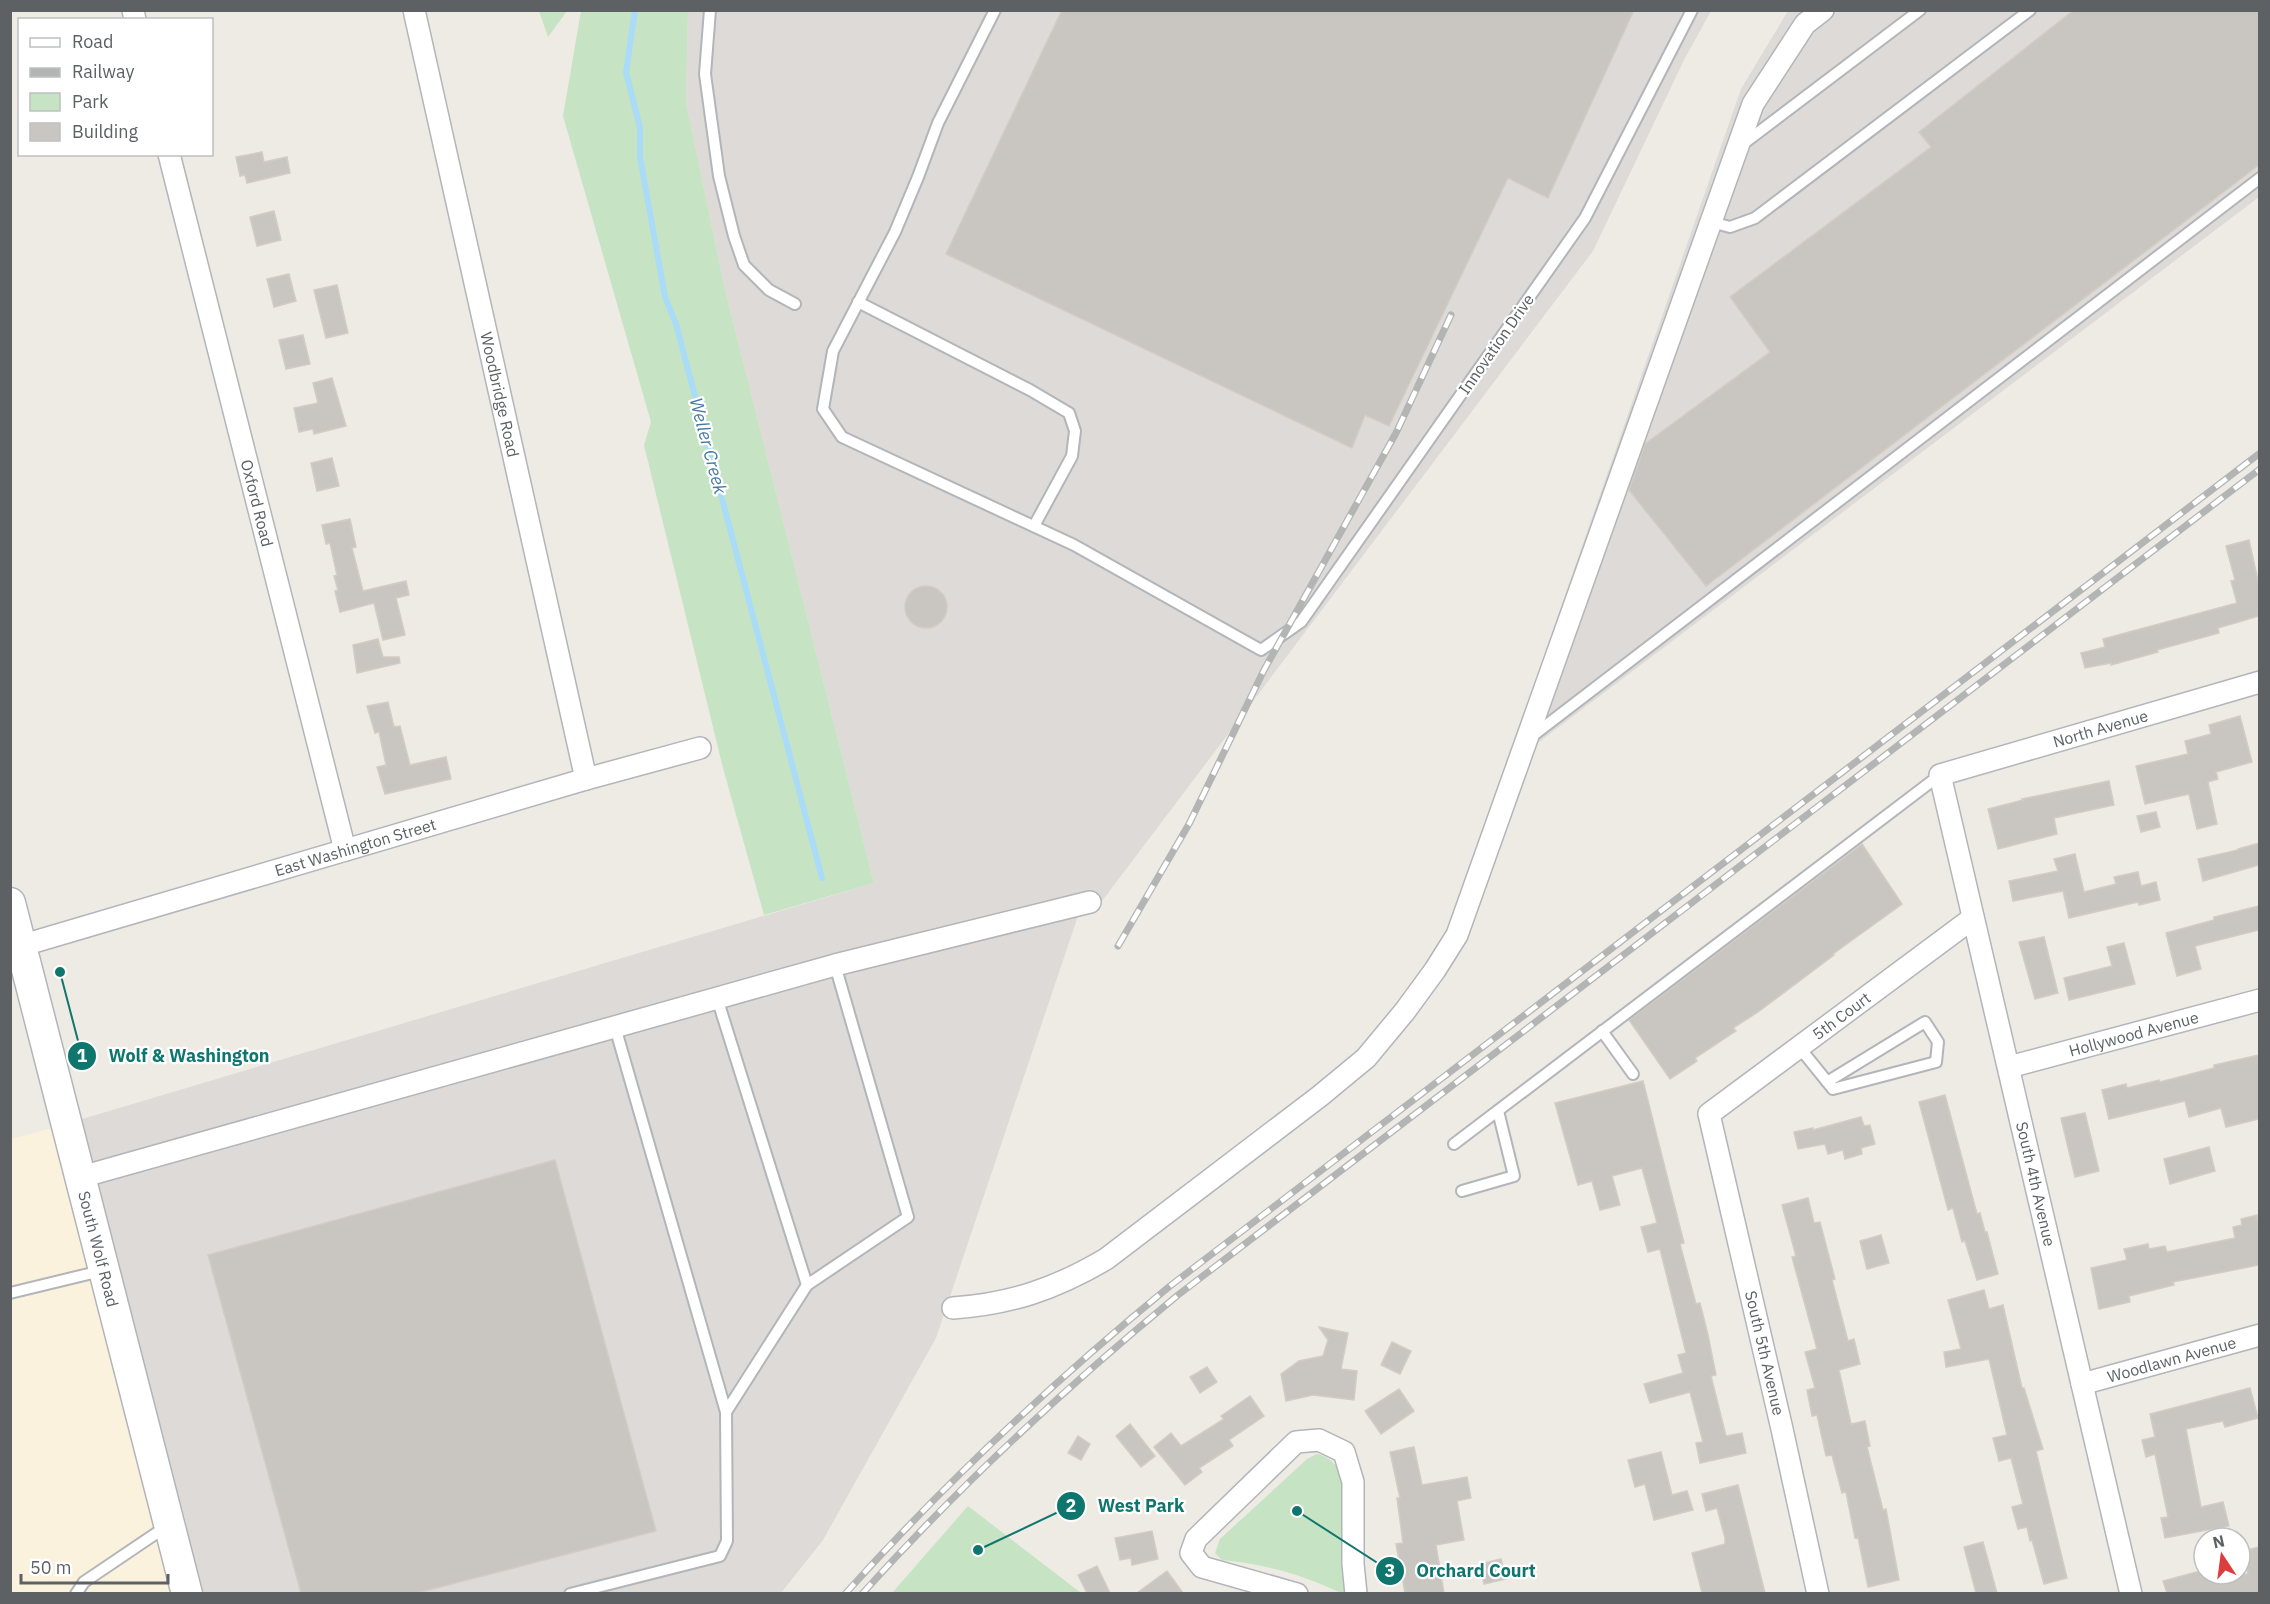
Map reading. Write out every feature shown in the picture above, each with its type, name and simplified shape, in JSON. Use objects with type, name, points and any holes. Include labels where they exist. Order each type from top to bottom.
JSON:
[{"type":"main road","name":"South Wolf Road","points":[[10,903],[16,947],[81,1177],[187,1593]]},
{"type":"street","name":"Woodbridge Road","points":[[414,10],[586,779]]},
{"type":"street","points":[[953,1308],[985,1306],[1016,1300],[1047,1289],[1097,1264],[1303,1110],[1366,1058],[1435,970],[1457,934],[1753,104],[1805,24],[1823,10]]},
{"type":"street","name":"Oxford Road","points":[[170,156],[345,850]]},
{"type":"street","name":"North Avenue","points":[[1940,775],[2259,682]]},
{"type":"street","name":"East Washington Street","points":[[16,947],[586,779],[700,748]]},
{"type":"street","name":"South 4th Avenue","points":[[1940,775],[2131,1593]]},
{"type":"street","points":[[81,1177],[835,965],[1090,902]]},
{"type":"street","name":"5th Court","points":[[1709,1114],[1973,918]]},
{"type":"street","name":"Hollywood Avenue","points":[[2009,1068],[2259,1000]]},
{"type":"street","name":"South 5th Avenue","points":[[1709,1114],[1818,1593]]},
{"type":"street","name":"Woodlawn Avenue","points":[[2082,1384],[2259,1335]]},
{"type":"street","points":[[1297,1593],[1202,1567],[1191,1553],[1196,1539],[1296,1442],[1319,1440],[1344,1452],[1353,1482],[1353,1564],[1356,1593]]},
{"type":"lane","points":[[710,10],[705,74],[719,176],[734,236],[744,265],[769,290],[795,304]]},
{"type":"lane","points":[[858,302],[1069,412],[1075,431],[1072,456],[1035,526],[842,437],[823,409],[833,351],[858,302],[895,232],[938,123],[995,10]]},
{"type":"lane","name":"Innovation Drive","points":[[1035,526],[1074,545],[1262,650],[1301,622],[1585,218],[1692,10]]},
{"type":"lane","points":[[1738,147],[1920,10]]},
{"type":"lane","points":[[1711,222],[1730,227],[1755,218],[2030,10]]},
{"type":"lane","points":[[1526,741],[2259,178]]},
{"type":"lane","points":[[1454,1144],[1940,775]]},
{"type":"lane","points":[[726,1412],[807,1285],[908,1217],[835,965]]},
{"type":"lane","points":[[717,998],[807,1285]]},
{"type":"lane","points":[[1799,1047],[1827,1082],[1833,1089],[1936,1062],[1938,1042],[1925,1022],[1827,1082]]},
{"type":"lane","points":[[570,1593],[720,1556],[726,1541],[726,1412],[615,1027]]},
{"type":"lane","points":[[1602,1031],[1633,1074]]},
{"type":"lane","points":[[1462,1191],[1514,1176],[1498,1111]]},
{"type":"lane","points":[[11,1289],[105,1270]]},
{"type":"lane","points":[[76,1593],[84,1582],[170,1524]]},
{"type":"shaded area","points":[[688,11],[1711,11],[1684,60],[1593,251],[1102,901],[1080,910],[936,1338],[823,1540],[781,1593],[200,1593],[185,1519],[79,1120],[874,883],[725,290],[686,102]]},
{"type":"shaded area","points":[[1788,11],[2259,11],[2259,197],[1531,748],[1513,745],[1741,89]]},
{"type":"shaded area","points":[[56,1127],[180,1593],[11,1594],[11,1139]]},
{"type":"green space","points":[[539,11],[567,11],[548,37]]},
{"type":"green space","points":[[581,11],[688,11],[686,102],[725,290],[874,883],[764,915],[723,768],[644,445],[651,422],[563,116]]},
{"type":"green space","points":[[1317,1454],[1332,1462],[1342,1475],[1346,1593],[1283,1571],[1222,1560],[1215,1553],[1220,1539],[1307,1459]]},
{"type":"green space","points":[[968,1506],[1081,1593],[892,1593]]},
{"type":"building","points":[[1062,10],[1634,10],[1548,198],[1508,178],[1389,426],[1365,415],[1352,448],[946,254]]},
{"type":"building","points":[[2074,10],[2259,10],[2259,165],[1706,586],[1629,490],[1645,444],[1770,352],[1730,297],[1931,147],[1919,132]]},
{"type":"building","points":[[262,152],[264,162],[287,157],[290,173],[247,183],[245,175],[240,176],[236,157]]},
{"type":"building","points":[[274,211],[281,240],[257,246],[250,217]]},
{"type":"building","points":[[289,274],[296,301],[274,307],[267,279]]},
{"type":"building","points":[[337,285],[348,333],[326,338],[314,290]]},
{"type":"building","points":[[303,335],[310,364],[286,369],[279,340]]},
{"type":"building","points":[[332,378],[346,426],[314,434],[313,429],[299,432],[294,408],[318,403],[313,383]]},
{"type":"building","points":[[332,458],[339,486],[317,491],[311,463]]},
{"type":"building","points":[[350,519],[356,547],[352,548],[363,591],[406,581],[409,595],[396,598],[405,635],[383,640],[374,603],[340,612],[335,591],[338,590],[334,576],[337,575],[330,543],[326,544],[322,525]]},
{"type":"building","points":[[2249,540],[2259,585],[2259,616],[2218,628],[2219,633],[2157,650],[2158,652],[2111,665],[2111,663],[2085,668],[2081,653],[2105,647],[2103,639],[2237,603],[2231,581],[2235,580],[2226,546]]},
{"type":"building","points":[[926,586],[941,592],[947,607],[941,622],[926,628],[911,622],[905,607],[911,592]]},
{"type":"building","points":[[378,639],[383,657],[399,657],[400,663],[357,673],[353,645]]},
{"type":"building","points":[[388,702],[394,727],[400,726],[410,765],[446,757],[451,779],[385,794],[377,767],[386,765],[379,732],[375,733],[367,706]]},
{"type":"building","points":[[2240,716],[2252,762],[2216,772],[2218,779],[2208,782],[2217,824],[2197,829],[2189,794],[2145,804],[2136,766],[2188,754],[2185,741],[2211,734],[2209,725]]},
{"type":"building","points":[[2109,781],[2114,805],[2054,818],[2057,834],[1998,849],[1988,809],[2022,799]]},
{"type":"building","points":[[2156,812],[2160,827],[2141,832],[2137,816]]},
{"type":"building","points":[[2259,843],[2259,865],[2203,881],[2198,859]]},
{"type":"building","points":[[1862,844],[1902,904],[1758,1012],[1733,1028],[1736,1031],[1695,1058],[1697,1061],[1670,1079],[1629,1020]]},
{"type":"building","points":[[2075,854],[2084,892],[2116,884],[2114,877],[2138,872],[2141,886],[2156,882],[2160,900],[2139,905],[2138,902],[2069,918],[2063,891],[2013,901],[2009,881],[2058,871],[2054,859]]},
{"type":"building","points":[[2259,906],[2259,930],[2195,946],[2201,969],[2177,976],[2166,933],[2214,920],[2214,917]]},
{"type":"building","points":[[2044,937],[2058,993],[2035,999],[2019,942]]},
{"type":"building","points":[[2124,943],[2135,984],[2069,1000],[2064,978],[2112,966],[2107,947]]},
{"type":"building","points":[[2259,1055],[2259,1119],[2226,1127],[2221,1108],[2189,1117],[2185,1101],[2109,1119],[2102,1090],[2126,1084],[2127,1088],[2159,1080],[2160,1082],[2214,1068],[2214,1065]]},
{"type":"building","points":[[1643,1081],[1684,1243],[1680,1244],[1696,1304],[1700,1303],[1708,1335],[1716,1375],[1711,1376],[1726,1436],[1742,1433],[1746,1453],[1700,1463],[1696,1443],[1703,1442],[1690,1392],[1650,1403],[1644,1384],[1683,1373],[1678,1355],[1686,1353],[1660,1249],[1648,1252],[1641,1227],[1657,1223],[1642,1168],[1612,1176],[1620,1205],[1600,1210],[1592,1181],[1578,1185],[1555,1103]]},
{"type":"building","points":[[1945,1095],[1977,1214],[1980,1213],[1985,1232],[1987,1232],[1998,1274],[1977,1280],[1965,1241],[1962,1242],[1953,1208],[1948,1210],[1919,1102]]},
{"type":"building","points":[[2085,1113],[2099,1171],[2075,1177],[2061,1118]]},
{"type":"building","points":[[1861,1117],[1864,1126],[1870,1125],[1875,1144],[1861,1148],[1862,1154],[1845,1159],[1843,1150],[1828,1154],[1825,1144],[1798,1149],[1794,1132],[1813,1128],[1813,1130]]},
{"type":"building","points":[[2209,1147],[2215,1171],[2170,1184],[2164,1159]]},
{"type":"building","points":[[555,1160],[656,1531],[417,1593],[301,1593],[208,1255]]},
{"type":"building","points":[[1808,1198],[1814,1223],[1820,1222],[1848,1341],[1854,1339],[1860,1364],[1839,1370],[1851,1424],[1865,1421],[1870,1446],[1867,1447],[1883,1510],[1886,1509],[1899,1580],[1868,1587],[1846,1492],[1842,1493],[1832,1455],[1826,1456],[1817,1415],[1812,1416],[1807,1390],[1815,1388],[1805,1352],[1817,1349],[1792,1257],[1796,1256],[1782,1205]]},
{"type":"building","points":[[2257,1215],[2259,1265],[2173,1282],[2174,1285],[2129,1296],[2130,1302],[2099,1309],[2091,1268],[2127,1260],[2124,1249],[2148,1244],[2149,1249],[2165,1246],[2167,1252],[2235,1238],[2233,1227],[2242,1225],[2241,1219]]},
{"type":"building","points":[[1881,1235],[1889,1263],[1867,1269],[1860,1241]]},
{"type":"building","points":[[1984,1290],[1989,1309],[2003,1305],[2022,1388],[2024,1388],[2043,1449],[2036,1451],[2067,1578],[2044,1584],[2027,1527],[2018,1529],[2012,1507],[2023,1504],[2011,1458],[1999,1461],[1993,1438],[2007,1435],[1989,1359],[1946,1367],[1944,1352],[1961,1349],[1948,1300]]},
{"type":"building","points":[[1319,1327],[1348,1333],[1341,1369],[1357,1371],[1354,1400],[1313,1395],[1286,1401],[1281,1374],[1299,1361],[1323,1356],[1328,1340]]},
{"type":"building","points":[[1392,1342],[1411,1351],[1400,1374],[1381,1365]]},
{"type":"building","points":[[1207,1367],[1217,1382],[1200,1393],[1190,1377]]},
{"type":"building","points":[[2250,1388],[2258,1418],[2225,1427],[2223,1421],[2186,1429],[2201,1507],[2223,1502],[2229,1526],[2192,1526],[2192,1533],[2165,1538],[2161,1518],[2168,1517],[2155,1454],[2146,1457],[2142,1440],[2155,1437],[2150,1414]]},
{"type":"building","points":[[1399,1389],[1414,1411],[1381,1434],[1365,1411]]},
{"type":"building","points":[[1250,1396],[1264,1416],[1229,1440],[1233,1446],[1199,1468],[1202,1472],[1185,1485],[1154,1447],[1171,1433],[1181,1446],[1224,1419],[1221,1416]]},
{"type":"building","points":[[1130,1424],[1155,1456],[1141,1467],[1116,1436]]},
{"type":"building","points":[[1078,1436],[1090,1444],[1081,1460],[1068,1453]]},
{"type":"building","points":[[1414,1447],[1422,1485],[1467,1477],[1471,1498],[1457,1501],[1464,1540],[1436,1545],[1444,1593],[1405,1593],[1396,1544],[1403,1543],[1397,1498],[1400,1498],[1390,1452]]},
{"type":"building","points":[[1661,1452],[1672,1495],[1687,1491],[1693,1510],[1654,1520],[1645,1484],[1635,1487],[1628,1460]]},
{"type":"building","points":[[1738,1485],[1765,1593],[1702,1593],[1692,1553],[1725,1544],[1725,1538],[1717,1508],[1706,1511],[1702,1494]]},
{"type":"building","points":[[1152,1531],[1158,1559],[1132,1565],[1131,1558],[1120,1560],[1115,1538]]},
{"type":"building","points":[[1983,1542],[1997,1593],[1976,1593],[1964,1547]]},
{"type":"building","points":[[2259,1547],[2259,1593],[2167,1593],[2163,1581],[2192,1573],[2192,1586],[2252,1586],[2252,1549]]},
{"type":"building","points":[[1501,1559],[1506,1579],[1484,1584],[1480,1564]]},
{"type":"building","points":[[1097,1566],[1110,1593],[1087,1593],[1078,1575]]},
{"type":"building","points":[[1167,1571],[1183,1593],[1137,1593]]},
{"type":"waterway","name":"Weller Creek","points":[[635,10],[626,72],[640,128],[640,157],[665,297],[676,324],[822,878]]},
{"type":"railway","points":[[1118,946],[1189,824],[1264,670],[1396,433],[1451,315]]},
{"type":"railway","points":[[845,1594],[922,1512],[1002,1434],[1084,1359],[1170,1286],[2260,453]]},
{"type":"railway","points":[[862,1594],[936,1515],[1014,1439],[1178,1295],[2260,469]]},
{"type":"place","name":"Wolf & Washington","points":[[60,972]]},
{"type":"place","name":"Orchard Court","points":[[1297,1511]]},
{"type":"place","name":"West Park","points":[[978,1550]]}]
